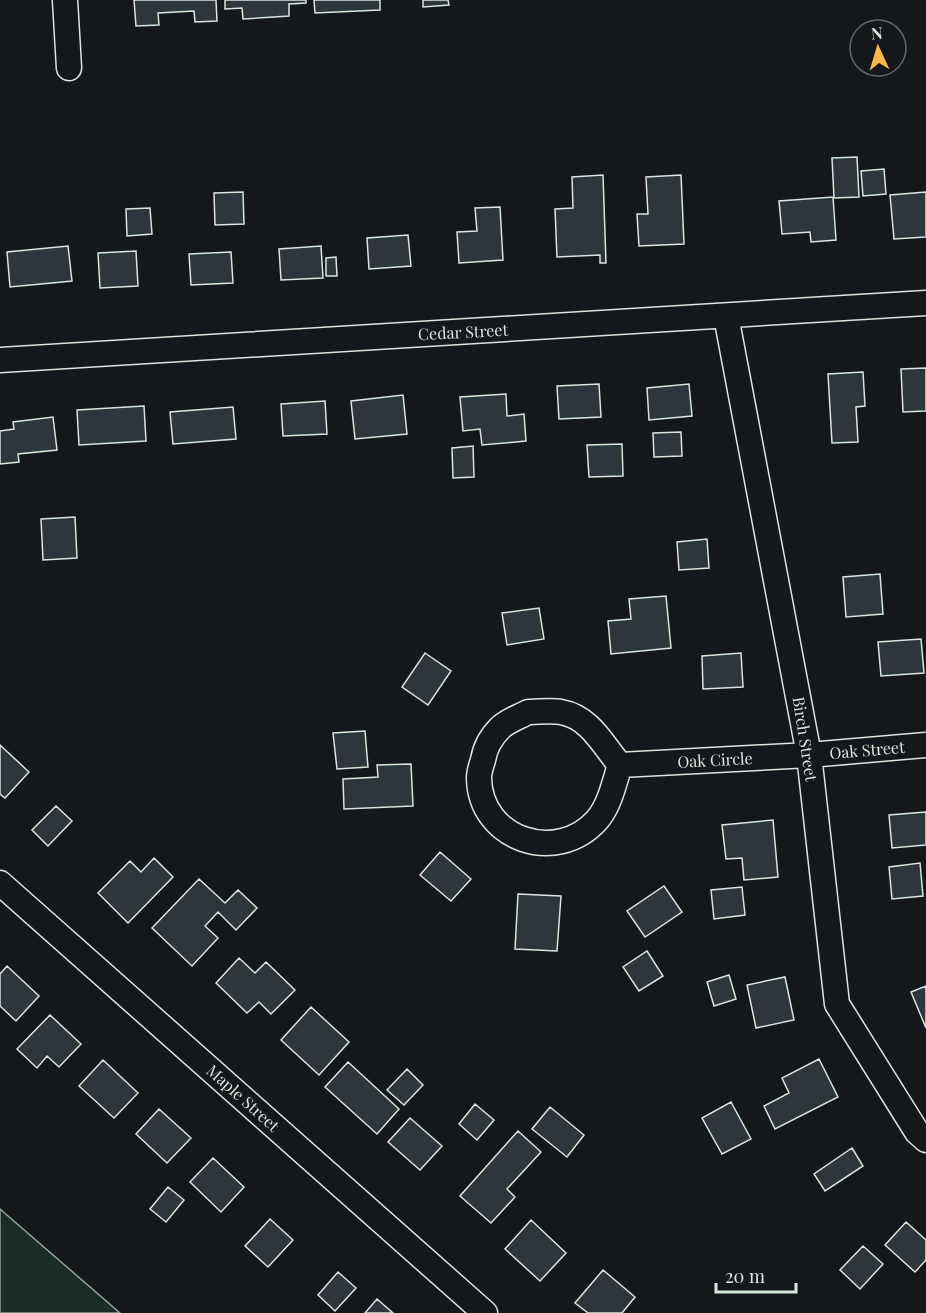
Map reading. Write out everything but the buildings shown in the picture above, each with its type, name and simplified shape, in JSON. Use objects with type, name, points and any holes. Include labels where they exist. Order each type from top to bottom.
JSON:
[{"type":"street","points":[[65,0],[69,68]]},
{"type":"street","name":"Cedar Street","points":[[0,360],[926,303]]},
{"type":"street","name":"Birch Street","points":[[726,316],[809,755],[837,1004],[918,1132],[926,1140]]},
{"type":"street","points":[[528,712],[562,712],[580,719],[598,734],[620,765],[608,803],[598,819],[580,834],[554,843],[540,843],[518,838],[506,831],[490,814],[483,800],[478,777],[486,747],[495,734],[500,728],[528,712]]},
{"type":"street","name":"Oak Street","points":[[809,755],[926,745]]},
{"type":"street","name":"Oak Circle","points":[[620,765],[809,755]]},
{"type":"street","name":"Maple Street","points":[[0,883],[485,1313]]},
{"type":"green space","points":[[0,1209],[120,1313],[0,1313]]}]
